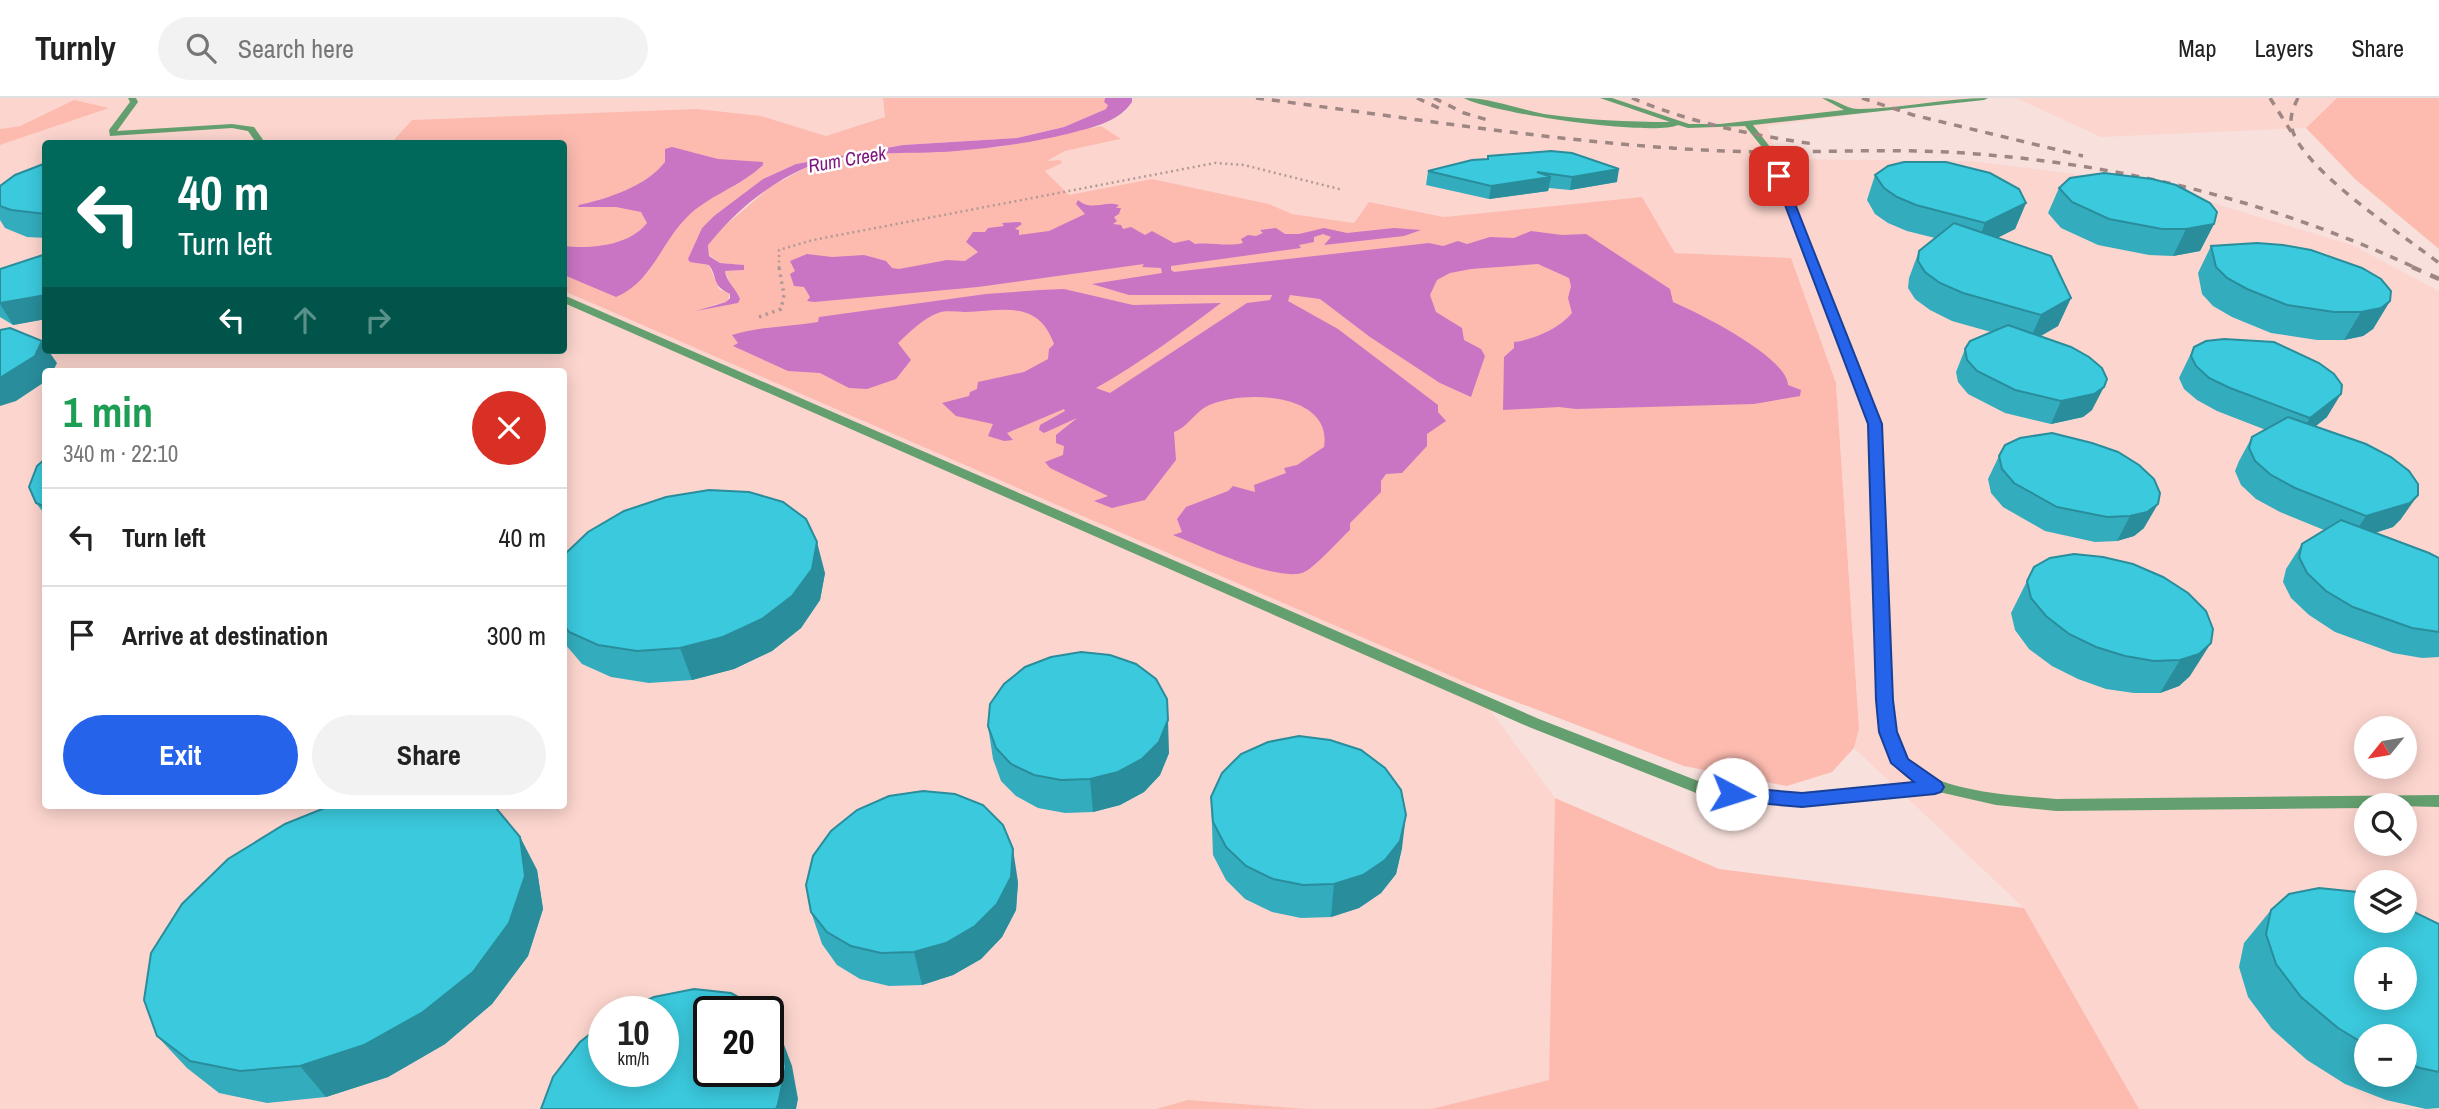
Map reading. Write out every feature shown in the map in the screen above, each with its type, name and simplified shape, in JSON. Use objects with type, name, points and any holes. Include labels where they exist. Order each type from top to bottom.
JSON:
[{"type":"lane","points":[[132,98],[134,102],[113,130],[113,134],[232,126],[251,129],[259,140]]},
{"type":"lane","points":[[1468,98],[1506,110],[1561,120],[1688,125],[1748,123],[1984,98]]},
{"type":"lane","points":[[1604,98],[1688,125]]},
{"type":"lane","points":[[1826,98],[1853,112]]},
{"type":"lane","points":[[1748,123],[1770,152],[1875,424],[1888,732],[1900,763],[1935,787]]},
{"type":"lane","points":[[567,300],[1509,712],[1709,792],[1802,800],[1935,787],[2056,805],[2439,801]]},
{"type":"path","points":[[759,317],[781,309],[786,300],[777,259],[779,250],[813,240],[1215,163],[1244,165],[1343,190]]},
{"type":"shaded area","points":[[0,98],[883,98],[886,117],[826,136],[761,116],[413,120],[393,140],[42,140],[42,354],[567,354],[567,292],[1472,685],[1555,798],[1550,1080],[1431,1109],[1307,1109],[1188,1100],[1156,1109],[0,1109],[0,145],[108,108],[74,100],[20,126],[0,129]]},
{"type":"shaded area","points":[[883,98],[1105,98],[1104,102],[1109,105],[1106,109],[1064,127],[1017,138],[903,145],[796,164],[763,179],[702,228],[700,264],[709,265],[719,289],[730,294],[727,302],[708,306],[738,303],[725,271],[744,270],[743,265],[720,263],[709,255],[708,245],[722,228],[770,187],[809,166],[875,154],[999,147],[1101,126],[1121,139],[1065,151],[1047,161],[1060,160],[1062,163],[1045,171],[1069,195],[1152,179],[1269,204],[1292,214],[1354,223],[1369,202],[1444,217],[1642,197],[1675,253],[1791,258],[1836,383],[1859,729],[1854,748],[1832,772],[1787,786],[1684,766],[1472,685],[567,292],[567,140],[394,140],[412,120],[697,109],[761,116],[826,136],[885,117]]},
{"type":"shaded area","points":[[1105,98],[1132,98],[1132,102],[1119,115],[1103,124],[1053,137],[970,150],[842,157],[794,173],[745,207],[708,245],[709,256],[720,263],[744,265],[744,270],[725,271],[740,299],[738,303],[696,311],[726,302],[730,298],[730,294],[717,284],[709,265],[690,262],[688,259],[702,228],[763,179],[796,164],[903,145],[1017,138],[1064,127],[1106,109],[1108,105],[1104,102]]},
{"type":"shaded area","points":[[1132,98],[1981,98],[1767,126],[1778,159],[1971,161],[2147,183],[2352,245],[2439,291],[2439,1109],[2139,1109],[2024,908],[1854,748],[1859,729],[1836,383],[1791,259],[1675,253],[1642,197],[1444,217],[1369,202],[1354,223],[1292,214],[1269,204],[1152,179],[1069,196],[1045,170],[1061,163],[1045,162],[1065,151],[1120,140],[1101,126],[1126,111]]},
{"type":"shaded area","points":[[2016,98],[2337,98],[2306,128],[2101,137]]},
{"type":"shaded area","points":[[2337,98],[2439,98],[2439,249],[2355,179],[2306,128]]},
{"type":"shaded area","points":[[74,100],[109,108],[0,145],[0,129],[20,126]]},
{"type":"shaded area","points":[[672,147],[718,159],[763,162],[763,165],[687,217],[647,272],[628,291],[616,297],[567,276],[567,246],[597,246],[620,241],[639,231],[647,223],[641,212],[616,207],[578,207],[579,205],[614,195],[648,178],[665,162],[665,149]]},
{"type":"shaded area","points":[[1078,200],[1093,206],[1119,205],[1116,208],[1121,208],[1119,214],[1114,217],[1117,221],[1113,224],[1121,225],[1123,229],[1131,227],[1145,235],[1152,231],[1174,243],[1189,240],[1195,244],[1237,244],[1243,243],[1241,239],[1248,235],[1263,233],[1260,230],[1276,228],[1285,234],[1299,234],[1324,228],[1347,233],[1394,228],[1421,230],[1404,236],[1324,245],[1331,237],[1323,234],[1314,237],[1314,242],[1299,245],[1301,248],[1171,266],[1174,272],[1429,243],[1443,246],[1458,241],[1467,244],[1490,237],[1514,238],[1531,231],[1562,235],[1586,234],[1670,289],[1673,302],[1721,326],[1758,349],[1784,374],[1788,385],[1801,390],[1800,396],[1754,404],[1503,410],[1504,357],[1514,348],[1514,342],[1546,332],[1561,324],[1572,313],[1568,298],[1571,286],[1569,278],[1538,264],[1471,269],[1450,273],[1437,280],[1430,295],[1436,312],[1462,328],[1464,340],[1481,349],[1485,356],[1471,397],[1440,383],[1370,337],[1320,299],[1290,295],[1288,301],[1338,329],[1438,405],[1438,412],[1446,421],[1427,434],[1427,446],[1402,473],[1386,474],[1381,481],[1381,492],[1350,523],[1350,530],[1326,554],[1302,573],[1290,574],[1238,561],[1173,535],[1182,532],[1177,519],[1186,507],[1228,491],[1233,486],[1255,492],[1254,485],[1286,473],[1284,468],[1297,465],[1324,447],[1323,429],[1315,416],[1301,406],[1284,400],[1245,397],[1206,407],[1174,432],[1176,460],[1145,500],[1112,508],[1094,501],[1108,496],[1050,468],[1045,462],[1063,455],[1064,446],[1056,443],[1056,435],[1077,418],[1044,433],[1039,430],[1040,425],[1065,411],[1064,409],[1007,433],[1013,440],[1004,441],[988,436],[993,424],[956,416],[942,403],[969,396],[970,392],[977,389],[978,382],[1024,372],[1048,359],[1049,349],[1054,344],[1039,320],[1029,314],[1006,310],[938,313],[916,326],[898,343],[911,360],[896,379],[867,389],[849,388],[820,373],[788,371],[733,346],[738,343],[732,335],[743,332],[818,322],[819,317],[986,294],[1064,289],[1133,305],[1221,303],[1144,358],[1096,388],[1110,393],[1247,303],[1270,300],[1272,295],[1129,295],[1092,284],[1162,273],[1161,268],[1142,267],[1144,264],[978,287],[814,302],[807,301],[810,297],[804,287],[794,286],[790,274],[795,271],[790,261],[807,254],[832,257],[864,255],[886,261],[892,268],[899,269],[947,260],[965,261],[978,252],[966,242],[973,232],[985,232],[988,228],[1004,226],[1002,223],[1020,222],[1022,224],[1015,229],[1019,230],[1019,235],[1049,231],[1085,214],[1076,204]]},
{"type":"shaded area","points":[[1555,798],[1719,869],[2024,908],[2139,1109],[1431,1109],[1549,1080]]},
{"type":"shaded area","points":[[1188,1100],[1307,1109],[1156,1109]]},
{"type":"building","points":[[1551,151],[1572,153],[1619,169],[1572,177],[1537,172],[1551,177],[1491,186],[1428,171],[1472,160],[1488,159],[1488,156]]},
{"type":"building","points":[[1904,162],[1946,162],[1990,173],[2019,189],[2026,203],[1985,223],[1916,205],[1884,188],[1875,175],[1888,166]]},
{"type":"building","points":[[42,165],[42,214],[0,206],[0,186],[15,175]]},
{"type":"building","points":[[2104,173],[2176,185],[2210,203],[2217,212],[2214,224],[2186,229],[2162,229],[2109,219],[2072,202],[2059,188],[2070,178]]},
{"type":"building","points":[[1954,223],[2051,256],[2071,298],[2041,315],[1963,293],[1940,283],[1925,272],[1918,261],[1919,251]]},
{"type":"building","points":[[2257,243],[2311,250],[2362,268],[2381,279],[2391,291],[2390,301],[2381,308],[2361,312],[2334,312],[2287,305],[2247,289],[2227,278],[2216,267],[2211,246]]},
{"type":"building","points":[[42,255],[42,296],[0,303],[0,269]]},
{"type":"building","points":[[2008,325],[2071,347],[2089,357],[2102,368],[2107,379],[2104,387],[2094,394],[2061,401],[2015,390],[1977,371],[1967,360],[1965,349],[1970,341]]},
{"type":"building","points":[[10,328],[42,341],[35,356],[0,378],[0,330]]},
{"type":"building","points":[[2224,339],[2274,342],[2319,363],[2334,374],[2342,385],[2341,394],[2310,418],[2230,388],[2209,378],[2196,366],[2191,356],[2194,347],[2206,341]]},
{"type":"building","points":[[2288,417],[2366,444],[2391,457],[2409,471],[2418,484],[2418,495],[2410,503],[2366,516],[2295,488],[2271,475],[2255,461],[2249,448],[2252,437]]},
{"type":"building","points":[[2052,433],[2118,452],[2139,465],[2154,479],[2160,493],[2158,504],[2147,512],[2107,517],[2057,507],[2014,483],[2002,469],[1999,456],[2005,445],[2020,438]]},
{"type":"building","points":[[42,462],[42,505],[36,503],[29,487],[37,466]]},
{"type":"building","points":[[709,490],[749,492],[783,502],[806,519],[817,542],[812,569],[792,596],[762,619],[723,637],[680,648],[637,651],[598,645],[569,632],[567,552],[588,532],[624,511],[666,497]]},
{"type":"building","points":[[2341,520],[2439,558],[2439,632],[2412,628],[2353,607],[2326,591],[2307,573],[2299,557],[2302,544]]},
{"type":"building","points":[[2074,554],[2133,564],[2163,577],[2188,593],[2206,611],[2213,629],[2211,643],[2199,654],[2180,660],[2154,661],[2096,647],[2069,634],[2046,616],[2031,598],[2027,581],[2034,567],[2050,558]]},
{"type":"building","points":[[1081,652],[1110,655],[1136,664],[1156,679],[1167,699],[1168,720],[1159,742],[1142,759],[1118,772],[1090,779],[1061,780],[1034,775],[1011,764],[996,748],[988,726],[990,704],[1004,684],[1025,667],[1051,657]]},
{"type":"building","points":[[1299,736],[1330,740],[1361,750],[1385,768],[1401,790],[1406,815],[1400,841],[1385,860],[1363,875],[1334,884],[1303,885],[1273,879],[1246,866],[1226,847],[1213,822],[1211,797],[1222,773],[1241,754],[1268,742]]},
{"type":"building","points":[[923,791],[955,794],[983,805],[1003,825],[1013,849],[1011,877],[997,904],[975,926],[946,943],[914,952],[881,953],[851,946],[827,932],[811,912],[806,885],[813,856],[831,831],[857,810],[889,796]]},
{"type":"building","points":[[322,809],[497,809],[520,837],[525,876],[509,923],[473,972],[423,1012],[364,1045],[300,1066],[240,1071],[190,1061],[157,1036],[144,1000],[151,953],[182,904],[228,859],[285,824]]},
{"type":"building","points":[[2319,888],[2354,892],[2354,933],[2417,933],[2417,913],[2439,924],[2439,1072],[2417,1067],[2417,1024],[2354,1024],[2354,1038],[2301,997],[2276,964],[2266,934],[2271,910],[2289,894]]},
{"type":"building","points":[[694,989],[736,996],[693,996],[693,1087],[782,1087],[776,1109],[541,1109],[553,1077],[588,1036],[588,1087],[679,1087],[679,996],[659,996]]},
{"type":"railway","points":[[1256,98],[1536,135],[1648,146],[1734,151],[1947,152],[2069,164],[2128,174],[2245,203],[2303,222],[2416,268]]},
{"type":"railway","points":[[1417,98],[1443,110]]},
{"type":"railway","points":[[1434,98],[1464,113],[1491,121]]},
{"type":"railway","points":[[1632,98],[1722,127],[1814,144]]},
{"type":"railway","points":[[1862,98],[1913,115],[2083,156]]},
{"type":"railway","points":[[2270,98],[2292,133]]},
{"type":"railway","points":[[2298,98],[2292,113],[2292,129],[2300,146],[2315,164],[2357,201],[2439,263]]},
{"type":"railway","points":[[2412,267],[2439,279]]},
{"type":"route","points":[[1732,794],[1802,800],[1935,787],[1900,763],[1888,732],[1875,424],[1779,176]]},
{"type":"water label","name":"Rum Creek","points":[[847,159]]}]
